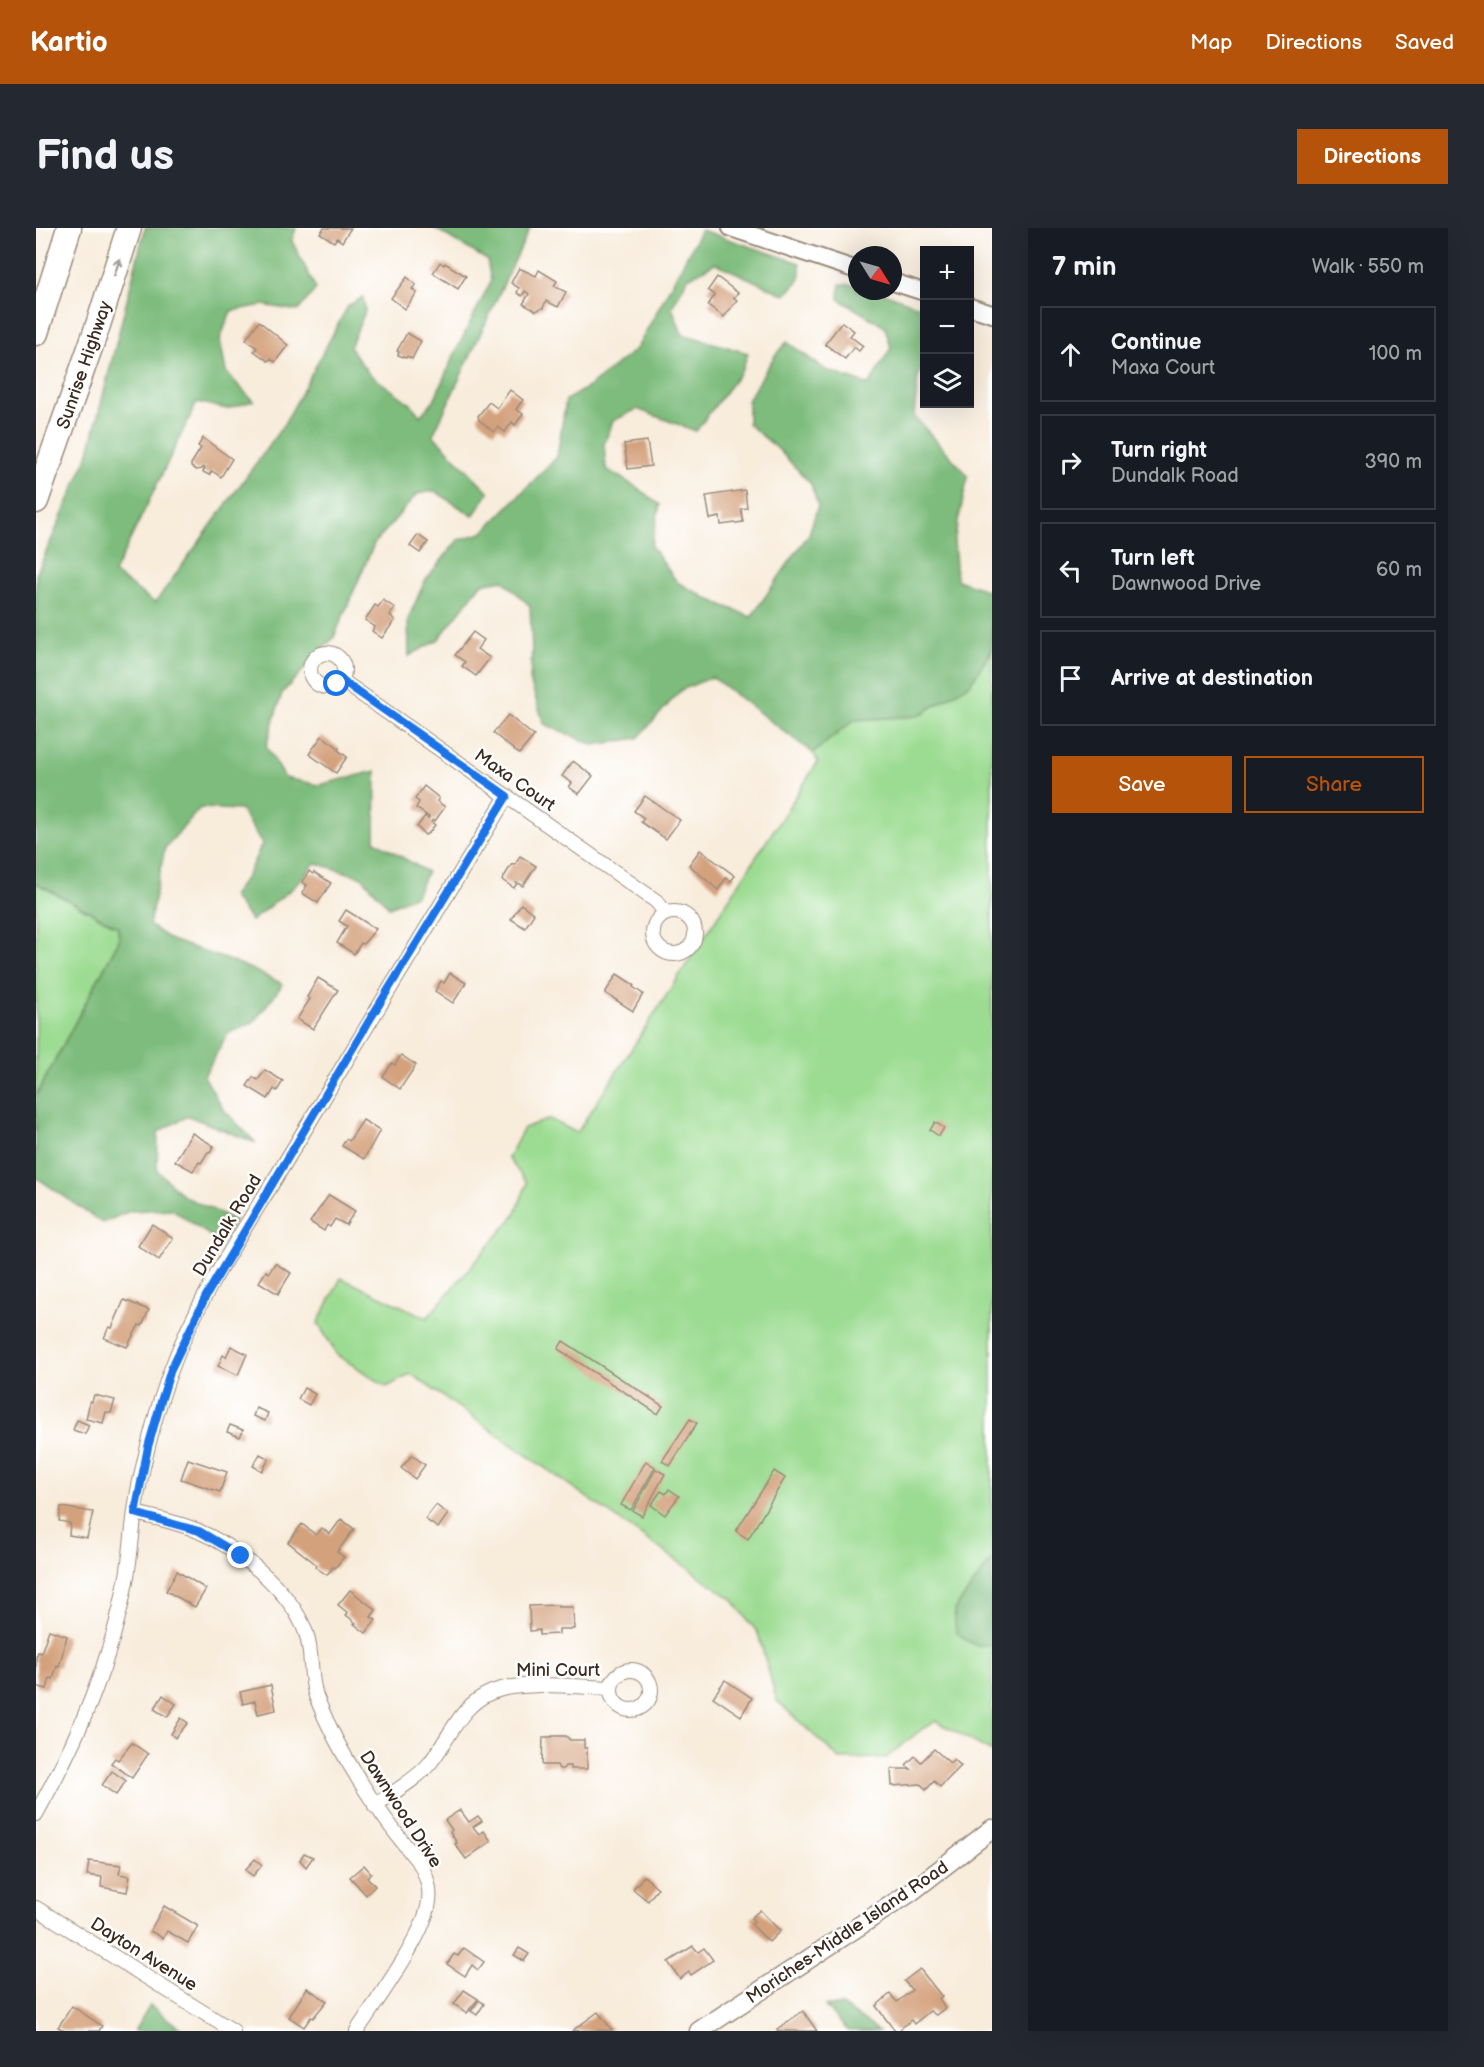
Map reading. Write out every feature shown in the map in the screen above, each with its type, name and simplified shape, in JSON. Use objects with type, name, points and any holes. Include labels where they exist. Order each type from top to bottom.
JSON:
[{"type":"highway","points":[[36,333],[69,228]]},
{"type":"highway","name":"Sunrise Highway","points":[[36,501],[98,328],[129,228]]},
{"type":"main road","name":"Moriches-Middle Island Road","points":[[699,2031],[911,1892],[992,1829]]},
{"type":"street","points":[[731,228],[848,267]]},
{"type":"street","points":[[902,285],[920,291]]},
{"type":"street","points":[[974,309],[992,314]]},
{"type":"street","name":"Maxa Court","points":[[341,680],[657,901],[666,913]]},
{"type":"street","name":"Dundalk Road","points":[[36,1814],[72,1747],[105,1662],[127,1576],[135,1513],[148,1447],[174,1362],[206,1296],[369,1021],[507,796]]},
{"type":"street","name":"Dawnwood Drive","points":[[135,1513],[183,1526],[228,1546],[258,1570],[284,1596],[304,1625],[308,1637],[312,1682],[346,1758],[375,1806],[421,1865],[429,1886],[428,1911],[416,1936],[357,2031]]},
{"type":"street","name":"Mini Court","points":[[375,1806],[423,1770],[440,1749],[461,1715],[489,1693],[514,1687],[610,1688]]},
{"type":"street","name":"Dayton Avenue","points":[[36,1908],[233,2031]]},
{"type":"green space","points":[[145,228],[296,228],[292,241],[316,289],[298,311],[263,305],[231,311],[220,339],[226,372],[253,401],[227,409],[197,402],[114,573],[155,603],[285,423],[348,306],[363,297],[365,312],[350,347],[368,373],[411,404],[420,416],[434,400],[491,281],[487,260],[434,228],[530,228],[433,435],[489,492],[473,516],[435,491],[417,494],[374,544],[334,637],[282,693],[266,746],[285,778],[319,785],[376,771],[375,841],[427,872],[416,895],[389,907],[362,877],[315,863],[294,887],[251,921],[232,896],[247,876],[262,844],[241,810],[200,808],[165,848],[149,925],[171,940],[242,965],[283,984],[254,1022],[228,1033],[204,1076],[223,1109],[256,1143],[188,1116],[158,1132],[157,1170],[183,1196],[235,1220],[220,1243],[172,1209],[130,1211],[102,1223],[36,1177],[36,1096],[119,940],[118,927],[36,883],[36,575],[88,456]]},
{"type":"green space","points":[[701,230],[800,263],[800,279],[785,295],[715,263],[688,278],[672,307],[682,334],[748,353],[742,370],[696,431],[637,409],[613,421],[604,444],[606,469],[638,488],[660,505],[651,546],[677,582],[708,599],[751,617],[809,534],[818,506],[811,484],[778,449],[748,424],[748,399],[774,357],[787,342],[826,370],[869,385],[891,348],[885,327],[839,299],[840,284],[848,284],[848,300],[902,300],[920,307],[920,371],[914,416],[968,476],[954,541],[957,580],[992,592],[992,650],[970,684],[918,716],[854,720],[813,753],[712,677],[681,690],[638,738],[594,745],[544,724],[530,681],[532,651],[530,606],[503,580],[481,584],[438,640],[409,656],[408,619],[425,581],[458,540],[482,533],[557,457],[566,400],[590,386],[637,348]]},
{"type":"green space","points":[[992,650],[992,1560],[954,1610],[992,1623],[992,1752],[936,1721],[922,1729],[886,1758],[840,1759],[777,1701],[758,1633],[732,1599],[411,1374],[387,1387],[337,1355],[318,1323],[341,1278],[427,1318],[515,1215],[527,1183],[508,1158],[524,1128],[550,1119],[577,1133],[818,762],[813,753],[854,720],[918,716],[970,684]]},
{"type":"green space","points":[[36,883],[118,927],[119,940],[36,1096]]},
{"type":"green space","points":[[992,1560],[992,1644],[977,1646],[956,1632],[954,1610]]},
{"type":"green space","points":[[150,2005],[181,2029],[180,2031],[134,2031]]},
{"type":"green space","points":[[825,2006],[842,2006],[879,2031],[848,2031]]},
{"type":"building","points":[[324,228],[351,228],[342,242],[337,238],[334,242],[320,233]]},
{"type":"building","points":[[440,262],[466,276],[458,289],[433,273]]},
{"type":"building","points":[[519,268],[536,276],[539,270],[557,281],[554,286],[566,292],[558,307],[546,301],[543,308],[536,311],[523,304],[529,294],[525,291],[522,296],[517,293],[519,288],[511,283]]},
{"type":"building","points":[[407,277],[416,285],[412,289],[417,293],[405,309],[391,298]]},
{"type":"building","points":[[717,277],[738,293],[734,298],[737,300],[724,317],[708,305],[715,295],[708,290]]},
{"type":"building","points":[[259,321],[288,345],[275,362],[270,359],[268,361],[254,351],[257,348],[246,339]]},
{"type":"building","points":[[842,322],[854,331],[850,336],[863,346],[859,351],[854,347],[845,359],[825,344]]},
{"type":"building","points":[[407,333],[421,341],[412,359],[398,355],[397,351]]},
{"type":"building","points":[[510,390],[523,400],[516,409],[523,414],[515,425],[512,422],[505,432],[498,427],[494,432],[479,420],[478,416],[489,402],[497,408]]},
{"type":"building","points":[[203,438],[232,459],[221,477],[212,471],[209,475],[203,472],[205,468],[203,467],[196,470],[191,467],[201,448],[198,446]]},
{"type":"building","points":[[647,441],[651,466],[628,469],[624,444]]},
{"type":"building","points":[[745,490],[747,508],[741,509],[743,522],[721,525],[720,517],[710,519],[706,496]]},
{"type":"building","points":[[418,535],[428,542],[420,553],[410,546]]},
{"type":"building","points":[[383,600],[395,608],[390,615],[395,620],[382,638],[372,631],[375,627],[365,620],[375,605],[378,607]]},
{"type":"building","points":[[473,632],[484,640],[477,649],[490,658],[476,676],[462,666],[465,662],[455,655]]},
{"type":"building","points":[[508,715],[534,736],[519,754],[493,733]]},
{"type":"building","points":[[322,736],[347,757],[336,773],[309,754]]},
{"type":"building","points":[[573,761],[593,776],[579,794],[569,787],[572,783],[562,776]]},
{"type":"building","points":[[424,786],[439,798],[437,801],[445,807],[435,821],[431,822],[435,825],[425,835],[417,827],[425,816],[428,819],[429,817],[416,808],[419,802],[415,799]]},
{"type":"building","points":[[645,796],[680,820],[666,839],[641,822],[644,818],[634,811]]},
{"type":"building","points":[[700,850],[735,876],[731,881],[726,878],[718,890],[689,865]]},
{"type":"building","points":[[520,856],[536,866],[523,886],[517,883],[514,888],[502,880]]},
{"type":"building","points":[[309,871],[331,883],[318,903],[302,893],[307,885],[302,882]]},
{"type":"building","points":[[521,904],[534,914],[525,928],[511,919]]},
{"type":"building","points":[[346,910],[376,929],[363,944],[361,943],[354,954],[337,943],[347,926],[339,921]]},
{"type":"building","points":[[450,973],[466,983],[453,1003],[435,991]]},
{"type":"building","points":[[617,974],[643,994],[633,1011],[605,993]]},
{"type":"building","points":[[318,978],[338,990],[313,1029],[297,1019],[310,999],[307,997]]},
{"type":"building","points":[[401,1055],[416,1065],[400,1089],[383,1077],[392,1063],[395,1065]]},
{"type":"building","points":[[265,1070],[283,1081],[268,1099],[247,1086],[253,1077],[258,1080]]},
{"type":"building","points":[[363,1120],[380,1130],[364,1159],[342,1146],[346,1139],[349,1141]]},
{"type":"building","points":[[935,1122],[944,1128],[939,1136],[930,1130]]},
{"type":"building","points":[[192,1133],[214,1146],[193,1171],[175,1161]]},
{"type":"building","points":[[329,1195],[355,1211],[346,1225],[335,1219],[330,1227],[327,1225],[324,1231],[310,1222]]},
{"type":"building","points":[[152,1224],[173,1238],[159,1260],[138,1246]]},
{"type":"building","points":[[275,1263],[291,1273],[278,1294],[259,1282],[266,1271],[269,1273]]},
{"type":"building","points":[[124,1300],[149,1310],[142,1326],[139,1325],[127,1347],[104,1338],[109,1327],[112,1328]]},
{"type":"building","points":[[563,1341],[663,1406],[658,1414],[558,1349]]},
{"type":"building","points":[[231,1346],[247,1354],[238,1375],[218,1366],[223,1355],[226,1357]]},
{"type":"building","points":[[304,1388],[315,1394],[309,1405],[298,1399]]},
{"type":"building","points":[[94,1395],[115,1400],[111,1413],[106,1412],[103,1423],[86,1419],[90,1401],[92,1402]]},
{"type":"building","points":[[256,1408],[268,1413],[265,1421],[253,1416]]},
{"type":"building","points":[[690,1419],[697,1423],[670,1466],[662,1461]]},
{"type":"building","points":[[77,1420],[89,1425],[85,1434],[73,1430]]},
{"type":"building","points":[[230,1425],[243,1430],[240,1437],[227,1432]]},
{"type":"building","points":[[260,1454],[269,1459],[262,1471],[253,1466]]},
{"type":"building","points":[[412,1455],[425,1465],[415,1479],[401,1468]]},
{"type":"building","points":[[188,1459],[227,1472],[220,1492],[181,1479]]},
{"type":"building","points":[[646,1461],[655,1467],[631,1510],[621,1505]]},
{"type":"building","points":[[656,1469],[665,1474],[642,1516],[633,1511]]},
{"type":"building","points":[[774,1471],[785,1478],[748,1539],[736,1531]]},
{"type":"building","points":[[669,1489],[679,1496],[665,1515],[651,1505],[661,1491],[666,1494]]},
{"type":"building","points":[[436,1505],[448,1514],[438,1528],[425,1519]]},
{"type":"building","points":[[61,1507],[93,1512],[87,1538],[69,1535],[70,1523],[59,1521]]},
{"type":"building","points":[[341,1519],[354,1529],[337,1552],[344,1557],[327,1575],[288,1542],[302,1524],[316,1535],[322,1528],[330,1534]]},
{"type":"building","points":[[177,1571],[206,1589],[195,1607],[166,1591]]},
{"type":"building","points":[[350,1590],[376,1610],[371,1617],[376,1620],[366,1633],[354,1624],[356,1623],[346,1615],[348,1613],[338,1605]]},
{"type":"building","points":[[558,1605],[558,1607],[573,1607],[574,1629],[559,1629],[559,1634],[539,1635],[539,1630],[530,1631],[529,1606]]},
{"type":"building","points":[[49,1630],[67,1636],[59,1667],[57,1666],[53,1679],[50,1678],[47,1689],[36,1686],[36,1657],[38,1652],[41,1653]]},
{"type":"building","points":[[725,1680],[752,1698],[741,1716],[713,1697]]},
{"type":"building","points":[[271,1685],[276,1710],[258,1714],[255,1701],[243,1704],[240,1692]]},
{"type":"building","points":[[163,1695],[176,1704],[167,1717],[154,1709]]},
{"type":"building","points":[[181,1718],[188,1723],[175,1738],[171,1734]]},
{"type":"building","points":[[543,1737],[584,1740],[584,1748],[587,1748],[587,1769],[571,1769],[571,1766],[565,1766],[559,1769],[557,1765],[542,1765]]},
{"type":"building","points":[[132,1743],[148,1754],[132,1778],[111,1763],[115,1758],[118,1760]]},
{"type":"building","points":[[934,1749],[950,1763],[954,1759],[961,1766],[940,1787],[934,1781],[926,1790],[921,1784],[892,1786],[891,1769],[911,1769],[906,1765],[915,1756],[921,1762]]},
{"type":"building","points":[[112,1771],[126,1781],[116,1795],[102,1785]]},
{"type":"building","points":[[460,1810],[469,1822],[478,1816],[482,1821],[473,1827],[479,1834],[484,1831],[491,1841],[466,1859],[455,1844],[457,1843],[450,1832],[452,1830],[445,1820]]},
{"type":"building","points":[[304,1853],[313,1857],[306,1867],[300,1860]]},
{"type":"building","points":[[255,1859],[262,1865],[253,1876],[245,1870]]},
{"type":"building","points":[[89,1861],[121,1865],[119,1874],[130,1876],[127,1892],[101,1887],[102,1877],[87,1875]]},
{"type":"building","points":[[364,1865],[371,1873],[367,1877],[375,1886],[366,1895],[350,1877]]},
{"type":"building","points":[[644,1876],[658,1888],[648,1901],[633,1889]]},
{"type":"building","points":[[164,1906],[198,1926],[188,1943],[167,1931],[163,1938],[150,1931]]},
{"type":"building","points":[[760,1910],[780,1931],[769,1942],[751,1924],[754,1921],[751,1918]]},
{"type":"building","points":[[693,1946],[698,1952],[704,1948],[713,1960],[691,1975],[689,1972],[680,1979],[668,1962]]},
{"type":"building","points":[[464,1948],[484,1962],[478,1970],[472,1965],[465,1976],[447,1964],[454,1954],[458,1956]]},
{"type":"building","points":[[519,1948],[529,1954],[524,1961],[514,1955]]},
{"type":"building","points":[[920,1969],[942,1997],[939,1998],[945,2008],[936,2015],[930,2011],[914,2024],[911,2020],[895,2031],[876,2006],[890,1994],[897,2002],[912,1990],[904,1981]]},
{"type":"building","points":[[307,1988],[327,2001],[304,2027],[289,2017]]},
{"type":"building","points":[[464,1990],[478,1999],[467,2013],[454,2004]]},
{"type":"building","points":[[479,2000],[484,2004],[477,2015],[471,2011]]},
{"type":"building","points":[[72,2006],[102,2026],[99,2031],[65,2031],[58,2027]]},
{"type":"building","points":[[803,2011],[817,2031],[778,2031],[777,2029]]},
{"type":"building","points":[[598,2012],[612,2030],[572,2031]]},
{"type":"route","points":[[241,1556],[228,1546],[199,1531],[135,1513],[154,1423],[171,1369],[206,1296],[369,1021],[507,796],[341,680],[337,684]]}]
